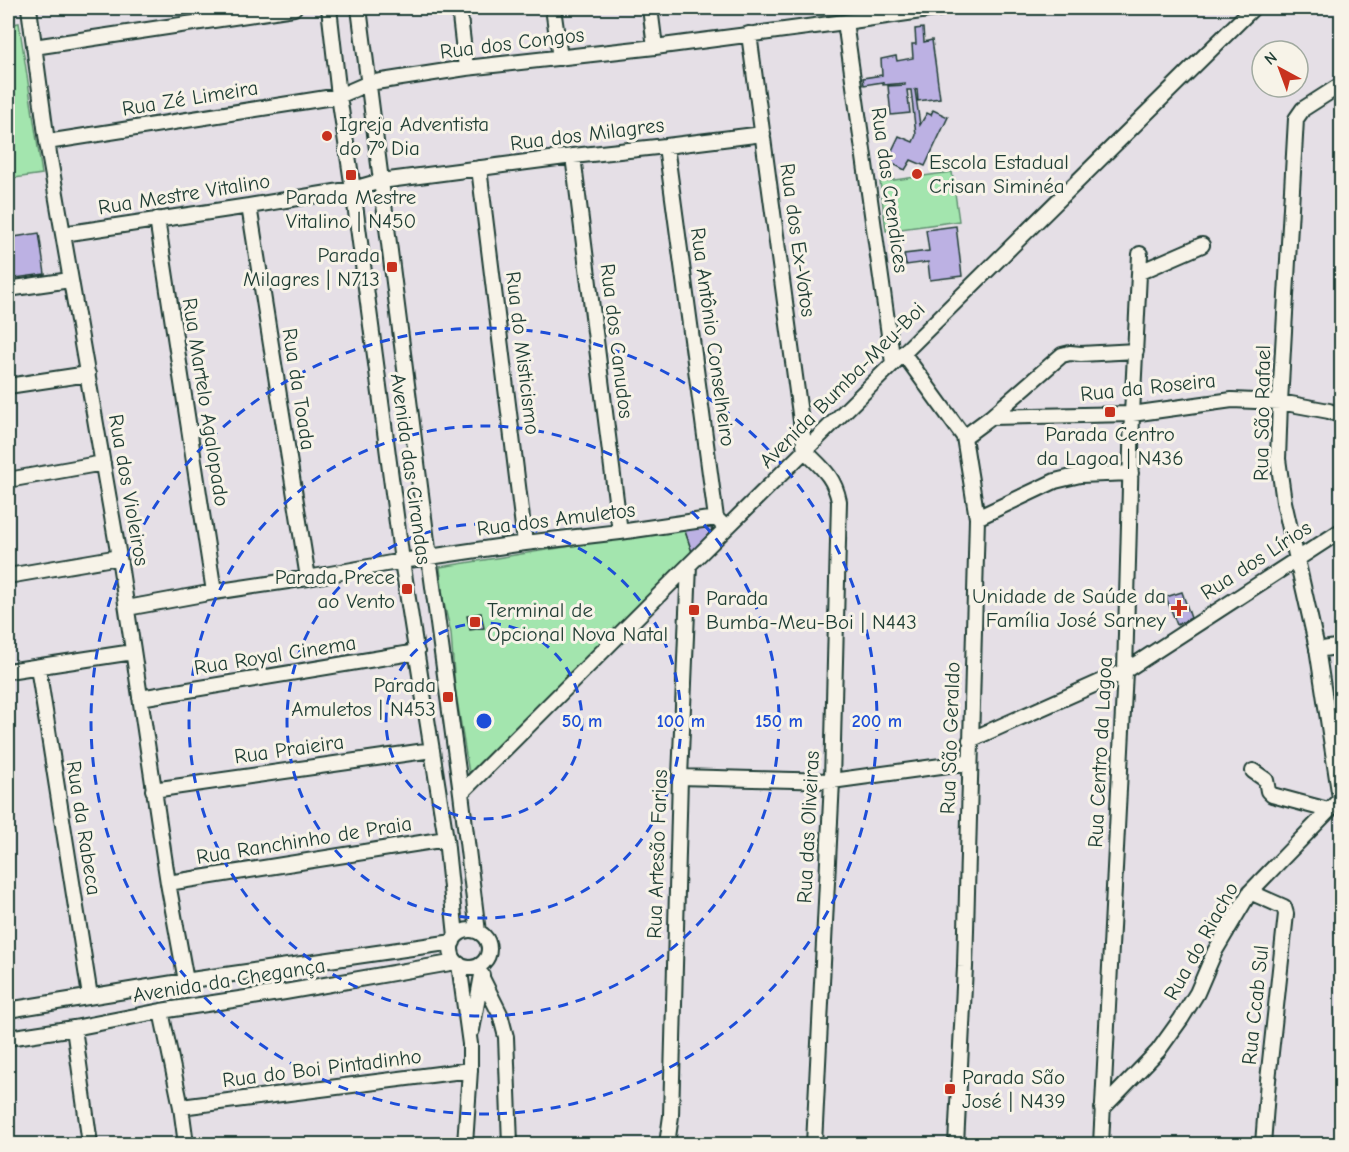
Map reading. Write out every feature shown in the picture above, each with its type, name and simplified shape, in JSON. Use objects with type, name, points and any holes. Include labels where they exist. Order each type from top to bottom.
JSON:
[{"type":"street","name":"Rua dos Violeiros","points":[[28,8],[47,142],[119,557],[153,790],[186,981]]},
{"type":"street","points":[[34,47],[294,8]]},
{"type":"street","name":"Avenida das Cirandas","points":[[329,8],[402,561],[446,838],[454,939]]},
{"type":"street","name":"Avenida das Cirandas","points":[[359,8],[478,932]]},
{"type":"street","points":[[459,8],[466,68]]},
{"type":"street","points":[[554,8],[560,58]]},
{"type":"street","points":[[650,8],[655,47]]},
{"type":"street","name":"Rua dos Congos","points":[[339,96],[369,82],[466,68],[655,47],[937,8]]},
{"type":"street","name":"Avenida Bumba-Meu-Boi","points":[[461,793],[1253,8]]},
{"type":"street","name":"Rua das Crendices","points":[[845,22],[893,363]]},
{"type":"street","name":"Rua dos Ex-Votos","points":[[749,34],[805,451]]},
{"type":"street","name":"Rua São Rafael","points":[[1341,84],[1303,109],[1296,118],[1278,459],[1280,482],[1317,650],[1341,797]]},
{"type":"street","name":"Rua Zé Limeira","points":[[47,142],[339,96]]},
{"type":"street","name":"Rua dos Milagres","points":[[381,182],[762,134]]},
{"type":"street","name":"Rua Antônio Conselheiro","points":[[666,146],[716,518]]},
{"type":"street","name":"Rua dos Canudos","points":[[573,156],[620,532]]},
{"type":"street","name":"Rua do Misticismo","points":[[479,168],[525,543]]},
{"type":"street","name":"Rua Mestre Vitalino","points":[[63,234],[353,189],[381,182]]},
{"type":"street","name":"Rua da Toada","points":[[249,206],[308,578]]},
{"type":"street","name":"Rua Martelo Agalopado","points":[[157,219],[214,592]]},
{"type":"street","points":[[1140,272],[1202,245]]},
{"type":"street","name":"Rua Centro da Lagoa","points":[[1101,1144],[1125,671],[1132,414],[1140,254]]},
{"type":"street","points":[[8,289],[70,280]]},
{"type":"street","points":[[964,437],[991,417],[1062,355],[1136,351]]},
{"type":"street","name":"Rua São Geraldo","points":[[903,353],[964,437],[977,518],[965,967],[956,1144]]},
{"type":"street","points":[[8,386],[88,374]]},
{"type":"street","name":"Rua da Roseira","points":[[991,417],[1132,414],[1232,400],[1280,402],[1329,411],[1341,416]]},
{"type":"street","name":"Rua das Oliveiras","points":[[805,451],[831,478],[839,501],[832,781],[814,1144]]},
{"type":"street","points":[[8,480],[103,463]]},
{"type":"street","points":[[977,518],[1055,481],[1080,475],[1131,473]]},
{"type":"street","points":[[716,518],[727,528]]},
{"type":"street","name":"Rua dos Amuletos","points":[[127,608],[402,561],[716,518]]},
{"type":"street","name":"Rua dos Lírios","points":[[970,740],[1125,671],[1341,530]]},
{"type":"street","points":[[8,576],[119,557]]},
{"type":"street","name":"Rua Artesão Farias","points":[[667,1144],[671,1116],[680,777],[689,565]]},
{"type":"street","points":[[1317,650],[1341,646]]},
{"type":"street","points":[[8,671],[133,652]]},
{"type":"street","name":"Rua Royal Cinema","points":[[140,698],[417,652]]},
{"type":"street","name":"Rua da Rabeca","points":[[38,667],[90,996]]},
{"type":"street","name":"Rua Praieira","points":[[153,790],[432,750]]},
{"type":"street","points":[[680,777],[832,781],[970,762]]},
{"type":"street","points":[[1253,771],[1266,780],[1268,791],[1272,795],[1328,810]]},
{"type":"street","name":"Rua do Riacho","points":[[1102,1109],[1158,1051],[1181,1019],[1197,993],[1215,951],[1250,892],[1341,797]]},
{"type":"street","name":"Rua Ranchinho de Praia","points":[[168,884],[446,838]]},
{"type":"street","name":"Rua Ccab Sul","points":[[1250,892],[1284,907],[1286,914],[1263,1144]]},
{"type":"street","points":[[468,930],[478,932],[486,940],[489,947],[488,954],[482,963],[471,968],[464,967],[453,958],[451,951],[454,939],[461,932],[468,930]]},
{"type":"street","name":"Avenida da Chegança","points":[[8,1010],[454,939]]},
{"type":"street","points":[[458,963],[470,1044],[465,1144]]},
{"type":"street","name":"Avenida da Chegança","points":[[8,1038],[458,963]]},
{"type":"street","points":[[470,1044],[482,978],[482,963]]},
{"type":"street","points":[[482,978],[500,1014],[506,1037],[510,1144]]},
{"type":"street","points":[[186,981],[202,1005]]},
{"type":"street","points":[[178,1009],[186,981]]},
{"type":"street","points":[[161,1011],[181,1107],[186,1144]]},
{"type":"street","points":[[74,1028],[90,1144]]},
{"type":"street","name":"Rua do Boi Pintadinho","points":[[181,1107],[470,1070]]},
{"type":"green space","points":[[19,23],[42,174],[8,179],[8,25]]},
{"type":"green space","points":[[952,172],[959,221],[886,231],[880,182]]},
{"type":"green space","points":[[684,528],[693,555],[469,773],[455,688],[451,633],[443,599],[440,567]]},
{"type":"building","points":[[923,28],[924,42],[932,40],[940,98],[918,101],[917,89],[915,90],[920,125],[927,113],[931,115],[933,110],[948,117],[925,166],[911,160],[905,170],[887,161],[899,136],[913,142],[916,135],[911,90],[907,90],[910,113],[891,115],[888,86],[905,85],[905,83],[883,85],[883,82],[864,85],[863,78],[882,75],[881,59],[896,56],[897,61],[913,58],[912,44],[916,44],[915,29]]},
{"type":"building","points":[[956,226],[962,276],[930,280],[928,262],[906,265],[904,254],[929,251],[926,230]]},
{"type":"building","points":[[39,233],[45,274],[8,279],[8,238]]},
{"type":"building","points":[[684,528],[713,528],[693,555]]},
{"type":"building","name":"Unidade de Saúde da Família José Sarney","points":[[1182,592],[1191,618],[1177,625],[1166,597]]},
{"type":"building","name":"Terminal de Opcional Nova Natal","points":[[481,613],[484,628],[470,630],[467,616]]},
{"type":"place","name":"Igreja Adventista do 7º Dia","points":[[327,136]]},
{"type":"place","name":"Escola Estadual Crisan Siminéa","points":[[917,174]]},
{"type":"place","name":"Parada Mestre Vitalino | N450","points":[[351,175]]},
{"type":"place","name":"Parada Milagres | N713","points":[[392,267]]},
{"type":"place","name":"Parada Centro da Lagoa | N436","points":[[1110,412]]},
{"type":"place","name":"Parada Prece ao Vento","points":[[407,589]]},
{"type":"place","name":"Unidade de Saúde da Família José Sarney","points":[[1179,608]]},
{"type":"place","name":"Parada Bumba-Meu-Boi | N443","points":[[694,610]]},
{"type":"place","name":"Terminal de Opcional Nova Natal","points":[[475,622]]},
{"type":"place","name":"Parada Amuletos | N453","points":[[448,697]]},
{"type":"place","name":"Parada São José | N439","points":[[950,1089]]}]
